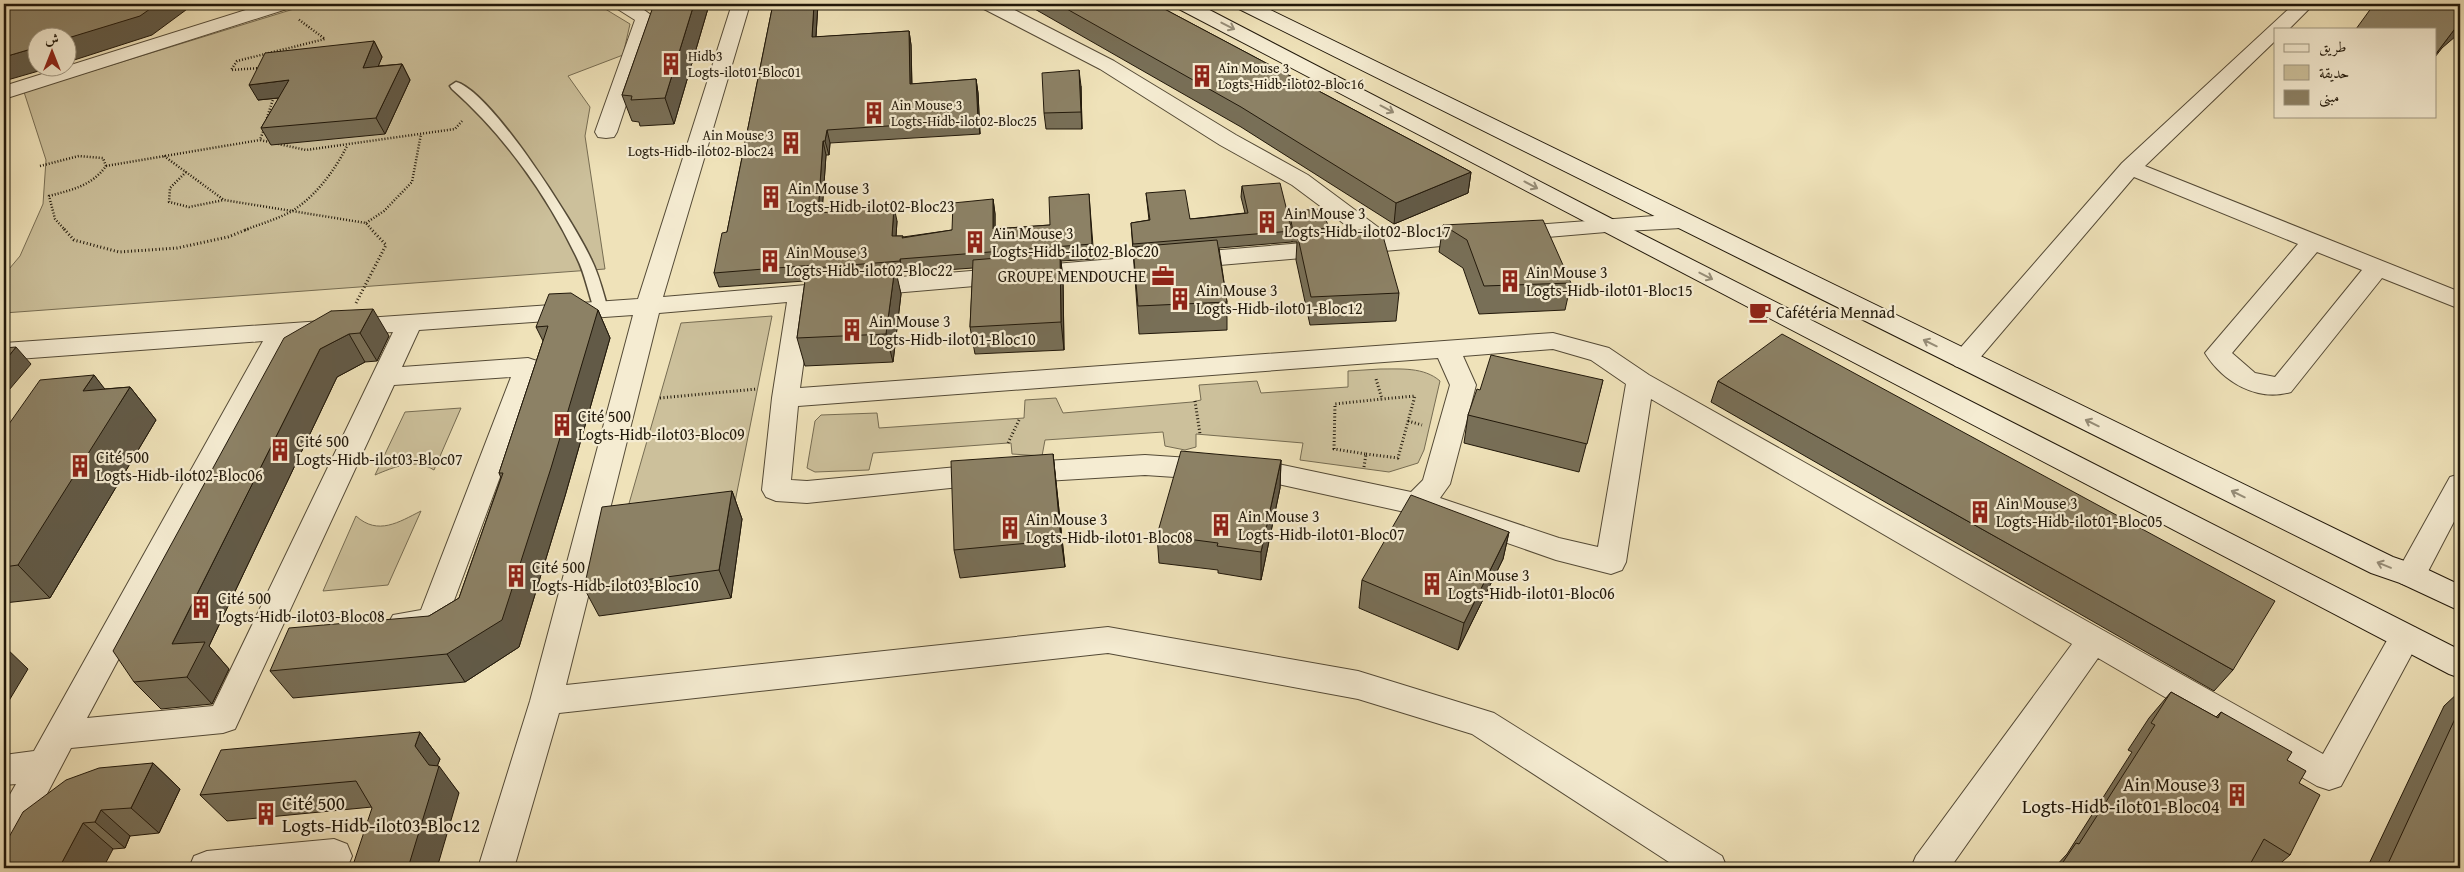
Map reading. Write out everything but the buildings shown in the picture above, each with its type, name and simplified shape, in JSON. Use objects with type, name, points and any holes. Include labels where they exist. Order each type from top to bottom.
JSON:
[{"type":"street","points":[[4,92],[252,8],[282,4]]},
{"type":"street","points":[[606,132],[645,18],[623,4]]},
{"type":"street","points":[[496,868],[546,701],[648,306],[741,4]]},
{"type":"street","points":[[989,4],[1108,65],[1228,140],[1300,180],[1384,243]]},
{"type":"street","points":[[1184,4],[1606,225],[2460,665]]},
{"type":"street","points":[[1244,4],[2382,565],[2411,575],[2460,599]]},
{"type":"street","points":[[2279,28],[2305,4]]},
{"type":"street","points":[[1964,360],[2130,168],[2274,33]]},
{"type":"street","points":[[2130,168],[2460,301]]},
{"type":"street","points":[[4,351],[648,306],[1384,243],[1606,225],[1681,221]]},
{"type":"street","points":[[2313,241],[2218,353],[2235,372],[2259,386],[2282,386],[2378,267]]},
{"type":"street","points":[[800,293],[785,398],[776,490],[807,492],[979,475],[1145,465],[1278,474],[1445,510],[1556,550],[1612,562],[1640,381]]},
{"type":"street","points":[[60,735],[223,719],[410,323]]},
{"type":"street","points":[[4,839],[281,332]]},
{"type":"street","points":[[785,398],[1554,341],[1600,354],[1640,381],[2329,775],[2405,637]]},
{"type":"street","points":[[1417,504],[1436,484],[1463,385],[1446,349]]},
{"type":"street","points":[[382,626],[432,621],[528,367],[385,377]]},
{"type":"street","points":[[2411,575],[2460,484]]},
{"type":"street","points":[[263,636],[293,633]]},
{"type":"street","points":[[546,701],[1108,640],[1358,685],[1482,723],[1709,868]]},
{"type":"street","points":[[1929,868],[2093,640]]},
{"type":"street","points":[[4,770],[44,765]]},
{"type":"street","points":[[207,868],[334,856],[330,868]]},
{"type":"lane","points":[[456,86],[477,103],[536,177],[584,259],[601,309]]},
{"type":"path","points":[[261,68],[231,70],[237,61],[326,39],[282,4]]},
{"type":"path","points":[[260,140],[275,95]]},
{"type":"path","points":[[347,146],[337,166],[312,194],[292,211],[228,237],[177,248],[119,252],[74,240],[55,219],[49,196],[83,186],[101,174],[106,166],[260,140],[306,150],[347,146],[455,129],[477,103]]},
{"type":"path","points":[[366,223],[395,201],[412,182],[421,134]]},
{"type":"path","points":[[40,166],[77,155],[90,154],[103,158],[106,166]]},
{"type":"path","points":[[164,156],[224,200]]},
{"type":"path","points":[[186,172],[172,183],[167,194],[169,202],[177,206],[191,207],[224,200],[366,223],[386,245],[342,328]]},
{"type":"path","points":[[1375,377],[1382,399]]},
{"type":"path","points":[[660,398],[757,389]]},
{"type":"path","points":[[1415,396],[1398,458],[1334,449],[1335,404],[1382,399],[1415,396]]},
{"type":"path","points":[[1195,401],[1200,434]]},
{"type":"path","points":[[1008,443],[1020,418]]},
{"type":"path","points":[[1408,421],[1430,426]]},
{"type":"path","points":[[1364,470],[1366,454]]},
{"type":"green space","points":[[310,4],[597,4],[630,24],[623,55],[568,76],[590,107],[585,136],[605,269],[4,313],[4,275],[20,256],[43,204],[46,160],[24,92],[70,78],[78,78],[78,75]]},
{"type":"green space","points":[[772,316],[734,507],[626,514],[681,323]]},
{"type":"green space","points":[[1380,369],[1420,371],[1434,376],[1440,381],[1424,450],[1418,463],[1389,472],[1300,460],[1303,443],[1196,434],[1196,447],[1185,450],[1165,446],[1163,432],[1045,440],[1042,456],[1012,454],[1011,443],[1008,443],[873,453],[869,470],[815,472],[807,468],[815,421],[821,415],[877,413],[879,428],[1024,418],[1025,400],[1056,398],[1063,413],[1192,402],[1201,400],[1199,385],[1257,381],[1261,393],[1348,387],[1348,371]]},
{"type":"green space","points":[[461,408],[434,470],[427,466],[412,464],[375,475],[405,412]]},
{"type":"green space","points":[[421,511],[388,585],[323,591],[356,516],[364,522],[380,526],[397,523]]},
{"type":"place","name":"Hidb3 Logts-ilot01-Bloc01","points":[[671,64]]},
{"type":"place","name":"Ain Mouse 3 Logts-Hidb-ilot02-Bloc16","points":[[1202,76]]},
{"type":"place","name":"Ain Mouse 3 Logts-Hidb-ilot02-Bloc25","points":[[874,113]]},
{"type":"place","name":"Ain Mouse 3 Logts-Hidb-ilot02-Bloc24","points":[[791,143]]},
{"type":"place","name":"Ain Mouse 3 Logts-Hidb-ilot02-Bloc23","points":[[771,197]]},
{"type":"place","name":"Ain Mouse 3 Logts-Hidb-ilot02-Bloc17","points":[[1267,222]]},
{"type":"place","name":"Ain Mouse 3 Logts-Hidb-ilot02-Bloc20","points":[[975,242]]},
{"type":"place","name":"Ain Mouse 3 Logts-Hidb-ilot02-Bloc22","points":[[770,261]]},
{"type":"place","name":"GROUPE MENDOUCHE","points":[[1163,276]]},
{"type":"place","name":"Ain Mouse 3 Logts-Hidb-ilot01-Bloc15","points":[[1510,281]]},
{"type":"place","name":"Ain Mouse 3 Logts-Hidb-ilot01-Bloc12","points":[[1180,299]]},
{"type":"place","name":"Cafétéria Mennad","points":[[1760,312]]},
{"type":"place","name":"Ain Mouse 3 Logts-Hidb-ilot01-Bloc10","points":[[852,330]]},
{"type":"place","name":"Cité 500 Logts-Hidb-ilot03-Bloc09","points":[[562,425]]},
{"type":"place","name":"Cité 500 Logts-Hidb-ilot03-Bloc07","points":[[280,450]]},
{"type":"place","name":"Cité 500 Logts-Hidb-ilot02-Bloc06","points":[[80,466]]},
{"type":"place","name":"Ain Mouse 3 Logts-Hidb-ilot01-Bloc05","points":[[1980,512]]},
{"type":"place","name":"Ain Mouse 3 Logts-Hidb-ilot01-Bloc07","points":[[1221,525]]},
{"type":"place","name":"Ain Mouse 3 Logts-Hidb-ilot01-Bloc08","points":[[1010,528]]},
{"type":"place","name":"Cité 500 Logts-Hidb-ilot03-Bloc10","points":[[516,576]]},
{"type":"place","name":"Ain Mouse 3 Logts-Hidb-ilot01-Bloc06","points":[[1432,584]]},
{"type":"place","name":"Cité 500 Logts-Hidb-ilot03-Bloc08","points":[[201,607]]},
{"type":"place","name":"Ain Mouse 3 Logts-Hidb-ilot01-Bloc04","points":[[2237,795]]},
{"type":"place","name":"Cité 500 Logts-Hidb-ilot03-Bloc12","points":[[266,814]]}]
